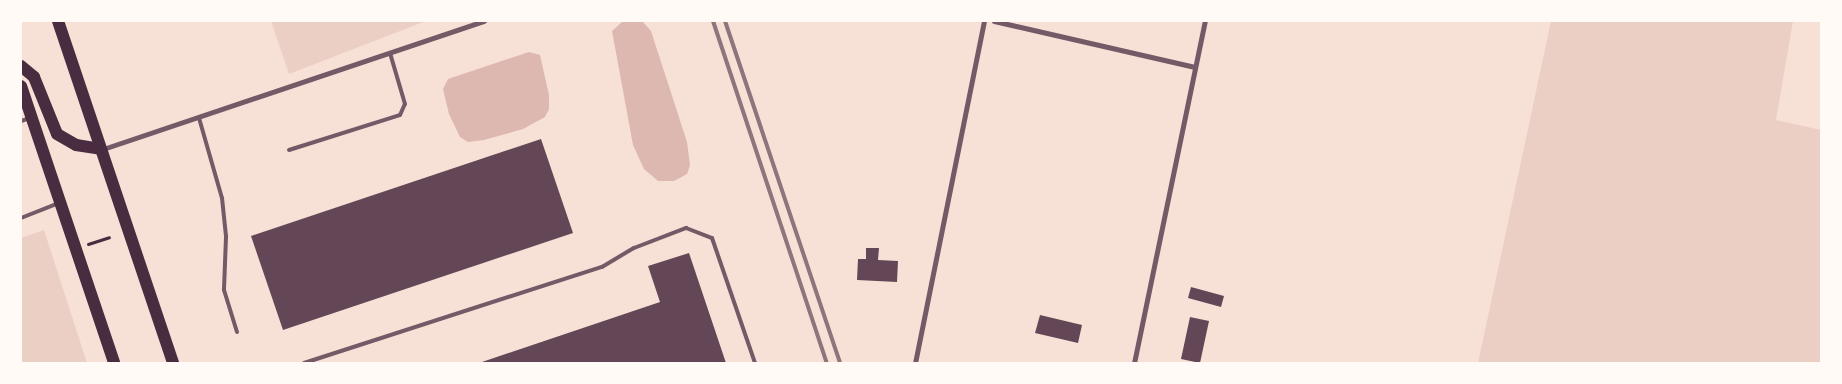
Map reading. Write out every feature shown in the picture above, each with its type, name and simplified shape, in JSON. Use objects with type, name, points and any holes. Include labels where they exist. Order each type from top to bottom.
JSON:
[{"type":"main road","points":[[58,21],[173,363]]},
{"type":"main road","points":[[21,66],[34,77],[57,134],[76,144],[101,150]]},
{"type":"main road","points":[[21,86],[27,120],[60,202],[114,363]]},
{"type":"street","points":[[101,150],[484,21]]},
{"type":"street","points":[[914,363],[984,21]]},
{"type":"street","points":[[994,21],[1195,67]]},
{"type":"street","points":[[1134,363],[1205,21]]},
{"type":"lane","points":[[289,150],[400,115],[405,104],[390,53]]},
{"type":"lane","points":[[199,118],[222,198],[226,237],[224,290],[238,332]]},
{"type":"lane","points":[[21,218],[60,202]]},
{"type":"lane","points":[[304,363],[602,267],[634,248],[686,228],[712,238],[755,363]]},
{"type":"path","points":[[86,244],[109,237]]},
{"type":"shaded area","points":[[271,21],[426,21],[289,74]]},
{"type":"shaded area","points":[[642,21],[651,31],[687,142],[690,165],[687,174],[674,181],[658,181],[644,169],[633,145],[612,31],[622,22]]},
{"type":"shaded area","points":[[1551,21],[1793,21],[1776,120],[1821,130],[1821,363],[1478,363]]},
{"type":"shaded area","points":[[529,52],[540,55],[549,95],[549,109],[545,117],[523,129],[484,140],[468,142],[460,137],[449,114],[443,89],[448,79]]},
{"type":"shaded area","points":[[44,230],[87,363],[21,363],[21,238]]},
{"type":"building","points":[[541,139],[573,233],[283,330],[251,236]]},
{"type":"building","points":[[866,248],[879,248],[878,260],[898,261],[897,282],[857,280],[858,259],[866,259]]},
{"type":"building","points":[[689,253],[726,363],[479,363],[660,302],[648,266]]},
{"type":"building","points":[[1191,287],[1224,296],[1221,307],[1188,298]]},
{"type":"building","points":[[1040,315],[1082,325],[1078,343],[1035,333]]},
{"type":"building","points":[[1190,317],[1209,321],[1200,363],[1181,359]]},
{"type":"railway","points":[[713,21],[827,363]]},
{"type":"railway","points":[[725,21],[840,363]]}]
